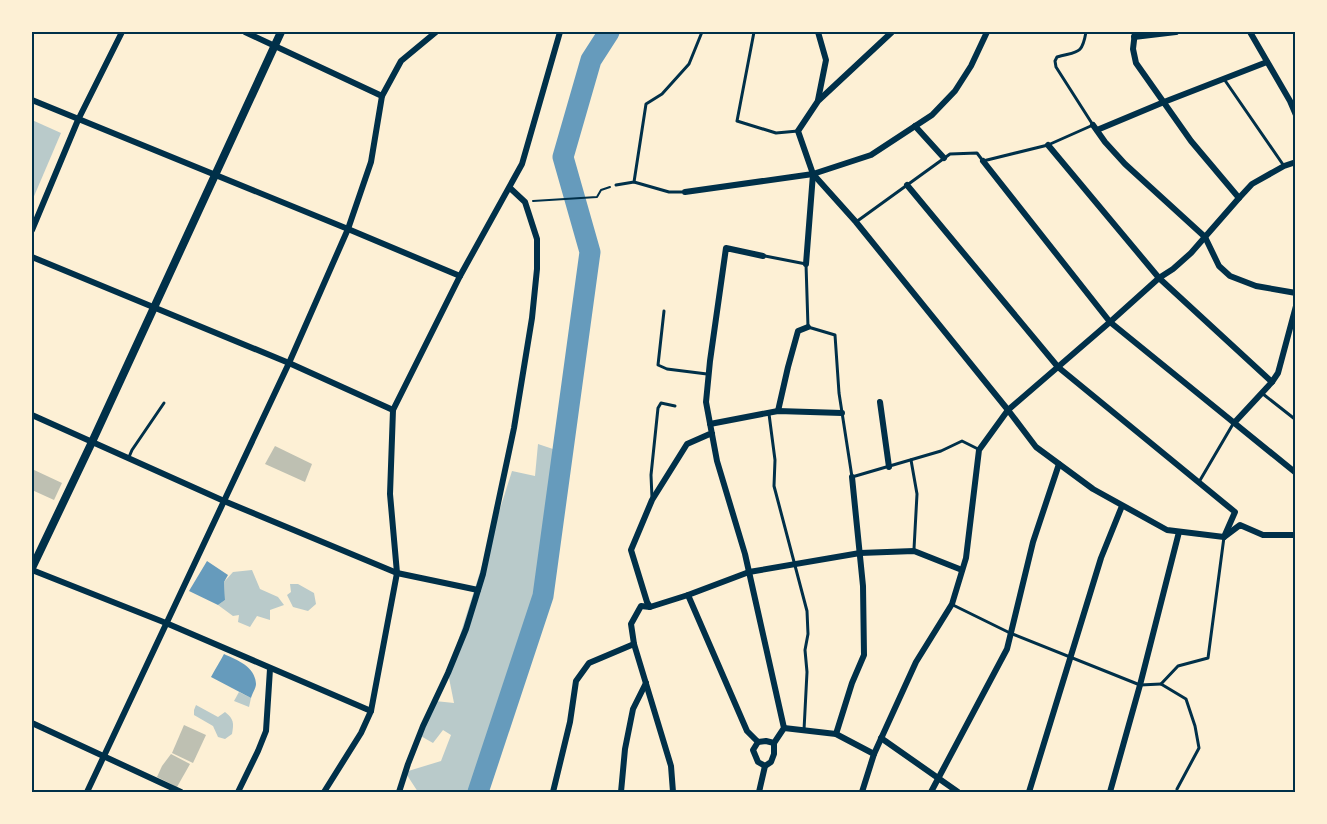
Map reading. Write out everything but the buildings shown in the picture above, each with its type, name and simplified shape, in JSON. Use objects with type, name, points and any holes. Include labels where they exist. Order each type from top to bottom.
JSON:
[{"type":"street","points":[[32,230],[78,120],[122,32]]},
{"type":"street","points":[[245,32],[382,96]]},
{"type":"street","points":[[281,32],[32,569],[166,623],[371,711]]},
{"type":"street","points":[[87,792],[289,363],[348,228],[371,162],[382,96],[401,61],[436,32]]},
{"type":"street","points":[[324,792],[361,732],[371,711],[397,573],[390,494],[393,410],[460,276],[522,164],[560,32]]},
{"type":"street","points":[[818,32],[826,60],[818,101]]},
{"type":"street","points":[[892,32],[818,101],[798,131],[813,174],[856,222],[1036,447],[1093,489],[1167,530],[1224,537],[1240,525],[1263,536],[1296,535]]},
{"type":"street","points":[[685,192],[813,174],[871,154],[932,115],[955,91],[971,66],[987,32]]},
{"type":"street","points":[[1176,32],[1135,34],[1133,49],[1136,63],[1191,141],[1239,198]]},
{"type":"street","points":[[1250,32],[1293,100],[1296,115]]},
{"type":"street","points":[[1267,62],[1095,127],[1125,164],[1205,237],[1219,266],[1230,276],[1256,286],[1296,293]]},
{"type":"street","points":[[32,100],[460,276]]},
{"type":"street","points":[[915,126],[944,158]]},
{"type":"street","points":[[1048,145],[1159,278],[1272,382]]},
{"type":"street","points":[[983,161],[1110,322],[1296,473]]},
{"type":"street","points":[[862,792],[874,754],[916,662],[952,604],[966,558],[980,450],[1008,410],[1159,278],[1191,253],[1252,184],[1296,162]]},
{"type":"street","points":[[806,264],[813,174]]},
{"type":"street","points":[[907,185],[1058,367],[1235,512],[1224,537]]},
{"type":"street","points":[[399,792],[423,726],[466,629],[483,574],[513,428],[532,318],[537,269],[537,239],[525,202],[510,188]]},
{"type":"street","points":[[759,792],[765,766],[771,762],[774,743],[784,728],[749,572],[717,461],[706,402],[726,248],[763,256]]},
{"type":"street","points":[[32,257],[289,363],[393,410]]},
{"type":"street","points":[[1234,423],[1278,373],[1294,325],[1296,306]]},
{"type":"street","points":[[778,411],[798,331],[808,327]]},
{"type":"street","points":[[880,402],[889,467]]},
{"type":"street","points":[[710,424],[778,411],[842,413]]},
{"type":"street","points":[[32,415],[224,501],[397,573],[478,590]]},
{"type":"street","points":[[650,607],[631,550],[652,500],[687,444],[712,433]]},
{"type":"street","points":[[930,792],[1007,649],[1033,542],[1059,464]]},
{"type":"street","points":[[836,734],[852,682],[864,654],[863,586],[852,477]]},
{"type":"street","points":[[1029,792],[1101,558],[1122,506]]},
{"type":"street","points":[[1110,792],[1179,532]]},
{"type":"street","points":[[673,792],[671,766],[634,644],[632,624],[641,606],[650,607],[749,572],[860,553],[914,551],[962,570]]},
{"type":"street","points":[[688,595],[747,730],[758,742]]},
{"type":"street","points":[[553,792],[570,722],[576,681],[589,663],[634,644]]},
{"type":"street","points":[[238,792],[266,731],[270,669]]},
{"type":"street","points":[[621,792],[625,748],[633,709],[646,683]]},
{"type":"street","points":[[32,723],[181,792]]},
{"type":"street","points":[[784,728],[836,734],[874,754]]},
{"type":"street","points":[[881,738],[958,792]]},
{"type":"street","points":[[758,742],[774,743]]},
{"type":"street","points":[[758,742],[753,750],[759,762],[765,766]]},
{"type":"lane","points":[[634,182],[646,104],[662,94],[689,64],[702,32]]},
{"type":"lane","points":[[754,32],[736,121],[776,133],[798,131]]},
{"type":"lane","points":[[856,222],[950,154],[977,153],[983,161],[1048,145],[1095,127],[1056,67],[1055,61],[1058,57],[1079,51],[1084,46],[1086,32]]},
{"type":"lane","points":[[1224,79],[1284,166]]},
{"type":"lane","points":[[616,185],[634,182],[669,192],[685,192]]},
{"type":"lane","points":[[763,256],[806,264],[808,327],[835,334],[839,393],[852,477],[941,451],[962,441],[980,450]]},
{"type":"lane","points":[[664,311],[658,365],[667,369],[709,375]]},
{"type":"lane","points":[[1262,393],[1296,420]]},
{"type":"lane","points":[[128,458],[164,403]]},
{"type":"lane","points":[[652,500],[651,474],[658,408],[661,403],[675,406]]},
{"type":"lane","points":[[768,412],[775,460],[774,486],[807,611],[804,730]]},
{"type":"lane","points":[[1199,482],[1234,423]]},
{"type":"lane","points":[[911,460],[917,494],[914,551]]},
{"type":"lane","points":[[1161,684],[1178,666],[1208,658],[1224,537]]},
{"type":"lane","points":[[952,604],[1010,633],[1140,685],[1161,684],[1186,699],[1199,748],[1177,789]]},
{"type":"path","points":[[525,202],[597,197],[601,190],[616,185]]},
{"type":"shaded area","points":[[32,120],[61,133],[32,201]]},
{"type":"shaded area","points":[[538,444],[553,449],[543,596],[478,792],[418,792],[405,772],[441,761],[451,735],[443,730],[433,743],[419,735],[435,701],[454,703],[448,673],[512,471],[535,476]]},
{"type":"shaded area","points":[[252,570],[260,589],[278,597],[284,605],[270,610],[270,620],[257,616],[250,627],[238,622],[239,615],[233,616],[218,605],[225,600],[224,582],[233,572]]},
{"type":"shaded area","points":[[290,584],[298,584],[314,593],[316,604],[308,611],[293,607],[287,595],[291,592]]},
{"type":"shaded area","points":[[239,692],[251,698],[249,707],[234,701]]},
{"type":"shaded area","points":[[196,705],[218,717],[225,712],[233,722],[232,734],[225,739],[218,737],[213,726],[194,715]]},
{"type":"water","points":[[207,561],[228,575],[224,582],[225,600],[218,605],[189,591]]},
{"type":"water","points":[[224,654],[249,668],[256,684],[251,698],[211,677]]},
{"type":"waterway","points":[[478,792],[543,596],[590,252],[563,157],[591,60],[609,32]]}]
